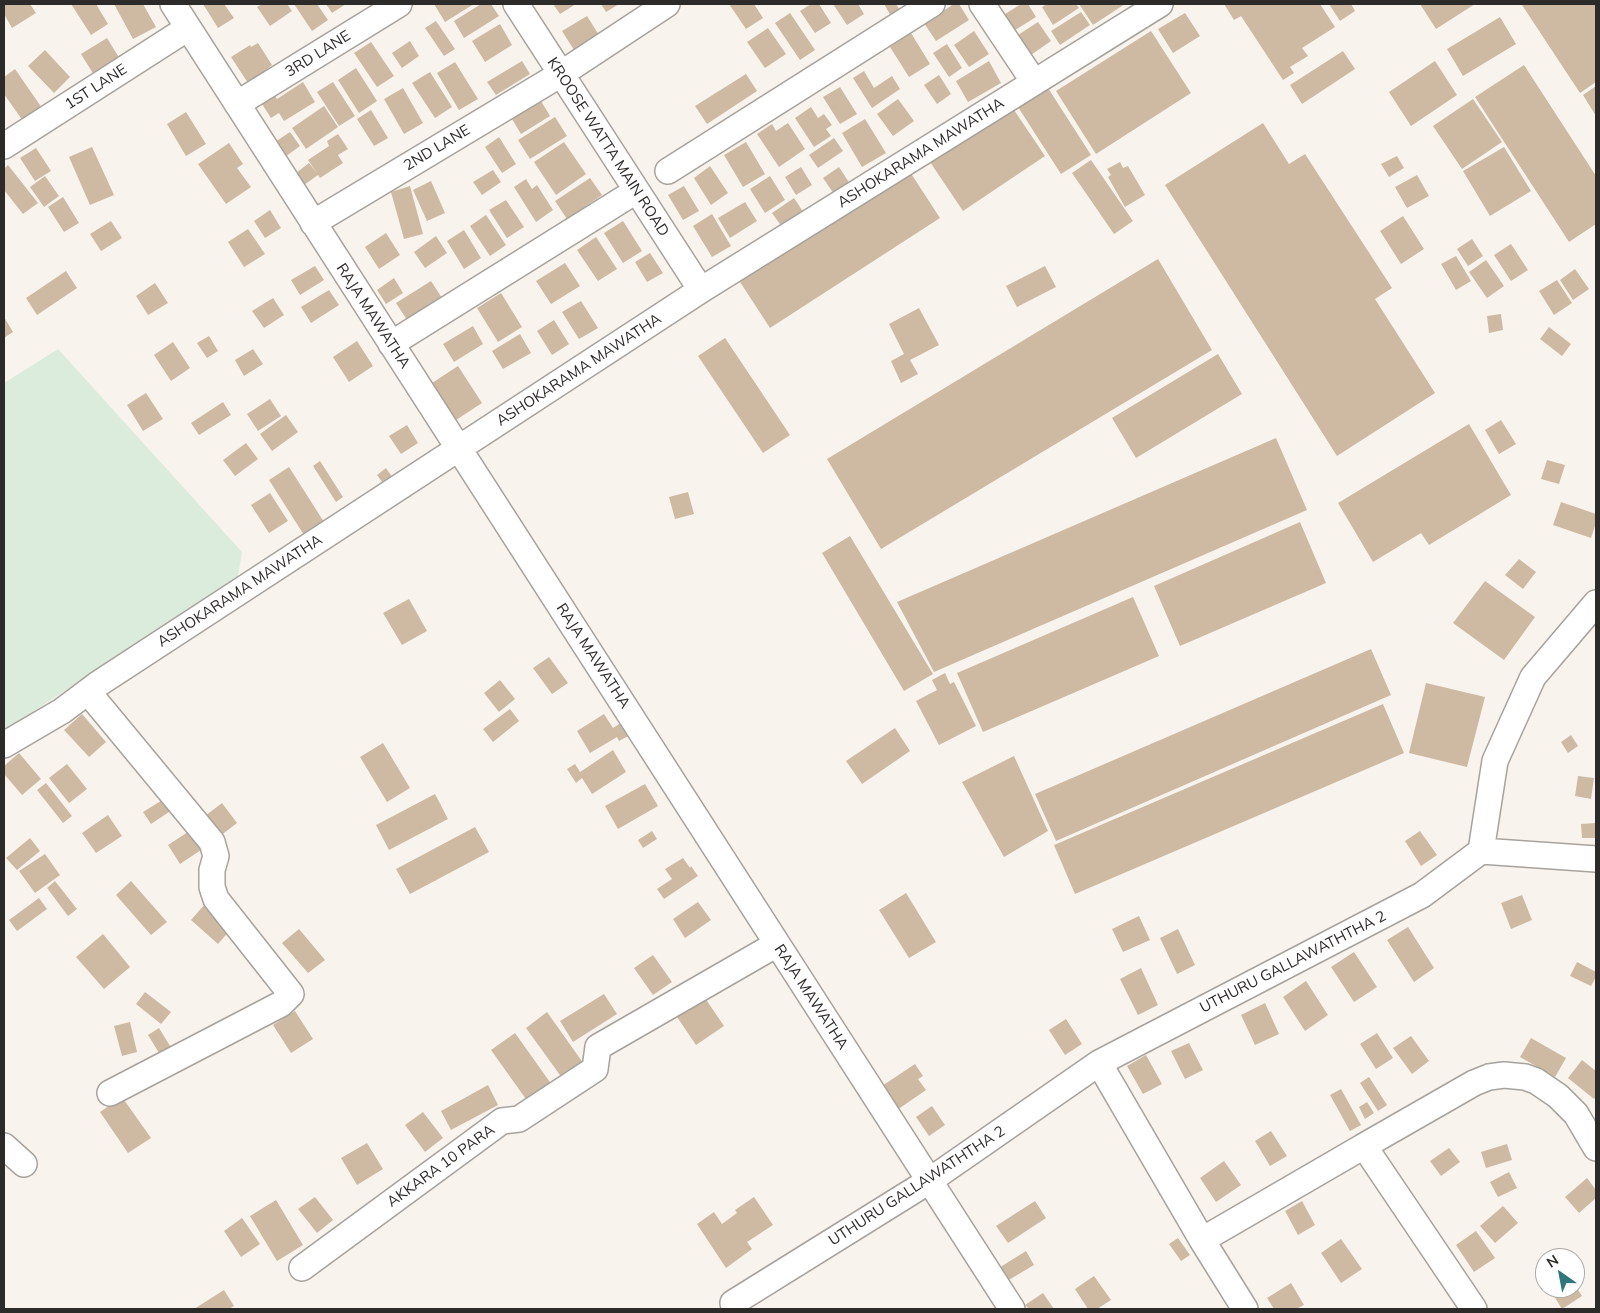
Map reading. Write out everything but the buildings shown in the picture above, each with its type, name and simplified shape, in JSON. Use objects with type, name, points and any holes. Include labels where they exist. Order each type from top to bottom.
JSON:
[{"type":"street","name":"RAJA MAWATHA","points":[[173,4],[1012,1309]]},
{"type":"street","name":"3RD LANE","points":[[237,104],[399,4]]},
{"type":"street","name":"KROOSE WATTA MAIN ROAD","points":[[516,4],[701,290]]},
{"type":"street","name":"2ND LANE","points":[[313,223],[561,74],[667,4]]},
{"type":"street","points":[[668,171],[932,4]]},
{"type":"street","points":[[982,4],[1034,82]]},
{"type":"street","name":"ASHOKARAMA MAWATHA","points":[[4,745],[62,711],[88,692],[701,290],[1160,4]]},
{"type":"street","name":"1ST LANE","points":[[4,146],[188,28]]},
{"type":"street","points":[[391,344],[636,191]]},
{"type":"street","points":[[1596,603],[1533,677],[1496,761],[1481,851],[1596,860]]},
{"type":"street","points":[[88,692],[212,842],[216,856],[212,870],[212,887],[216,898],[290,994],[281,1004],[110,1093]]},
{"type":"street","name":"UTHURU GALLAWATHTHA 2","points":[[733,1303],[929,1181],[1099,1063],[1422,895],[1481,851]]},
{"type":"street","name":"AKKARA 10 PARA","points":[[302,1268],[502,1121],[519,1119],[596,1069],[598,1047],[777,944]]},
{"type":"street","points":[[1099,1063],[1202,1240],[1245,1309]]},
{"type":"street","points":[[1202,1240],[1474,1083],[1489,1077],[1504,1075],[1525,1077],[1536,1081],[1558,1096],[1576,1114],[1596,1148]]},
{"type":"street","points":[[4,1146],[24,1164]]},
{"type":"street","points":[[1364,1146],[1474,1309]]},
{"type":"green space","points":[[58,349],[242,552],[238,576],[4,731],[4,383]]}]
